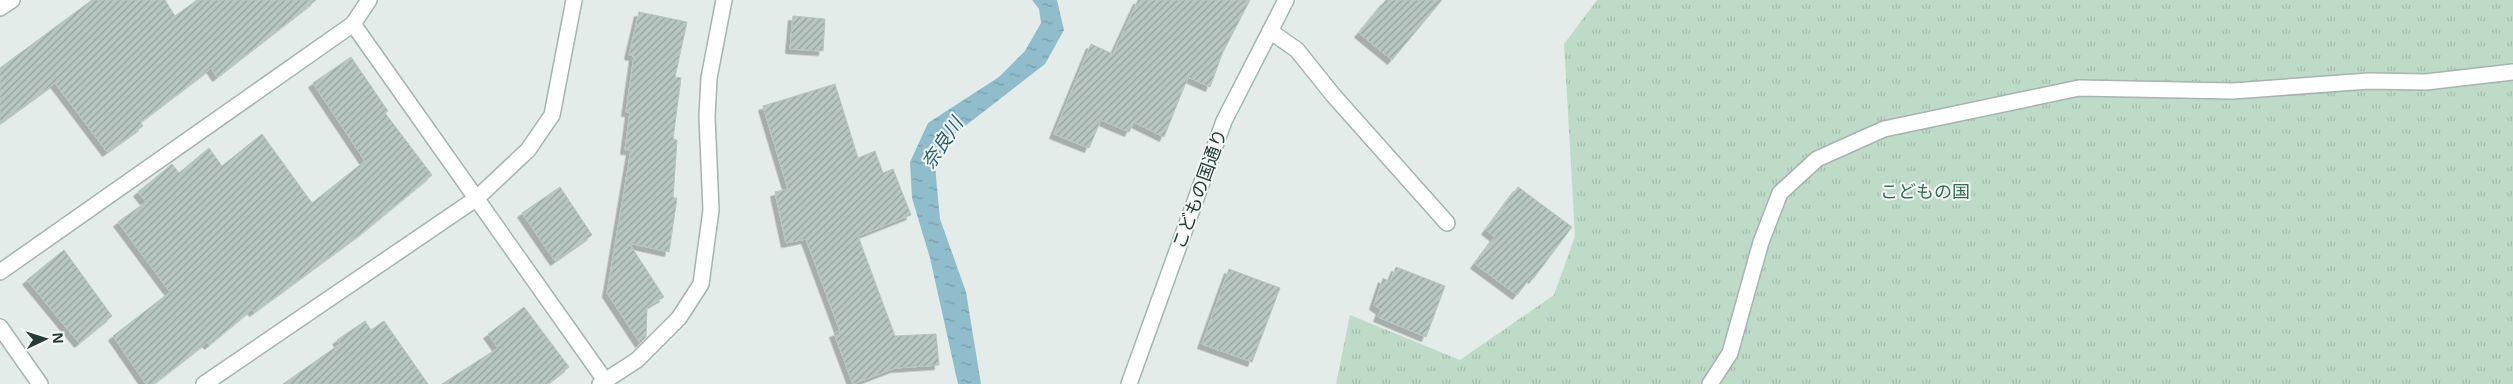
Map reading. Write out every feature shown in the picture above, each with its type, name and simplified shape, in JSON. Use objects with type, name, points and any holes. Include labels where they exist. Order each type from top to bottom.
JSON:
[{"type":"street","points":[[0,8],[12,0]]},
{"type":"street","points":[[0,272],[353,24],[369,0]]},
{"type":"street","points":[[204,384],[477,198],[528,150],[552,115],[574,0]]},
{"type":"street","points":[[353,24],[477,198],[602,382],[637,360],[679,318],[700,284],[711,210],[707,117],[709,78],[724,0]]},
{"type":"street","name":"こどもの国通り","points":[[1130,384],[1224,122],[1286,0]]},
{"type":"street","points":[[1270,31],[1297,50],[1345,109],[1447,223]]},
{"type":"street","points":[[1710,384],[1730,353],[1761,242],[1780,193],[1817,160],[1884,129],[2079,88],[2233,91],[2369,81],[2426,82],[2513,72]]},
{"type":"street","points":[[0,327],[40,384]]},
{"type":"green space","name":"こどもの国","points":[[1597,0],[2513,0],[2513,384],[1336,384],[1350,315],[1460,360],[1554,295],[1575,236],[1564,44]]},
{"type":"water","name":"奈良川","points":[[1032,0],[1057,0],[1064,30],[1045,64],[947,140],[935,166],[940,219],[966,292],[981,384],[958,384],[930,258],[912,198],[910,162],[928,123],[999,77],[1025,51],[1041,23],[1039,9]]},
{"type":"building","points":[[92,0],[165,0],[175,16],[197,0],[316,0],[217,77],[211,68],[140,122],[143,126],[107,152],[55,83],[0,123],[0,68]]},
{"type":"building","points":[[1138,0],[1250,0],[1222,54],[1210,87],[1188,77],[1164,137],[1134,122],[1129,132],[1101,120],[1089,148],[1054,134],[1091,44],[1113,54]]},
{"type":"building","points":[[1386,0],[1442,0],[1392,60],[1359,33]]},
{"type":"building","points":[[639,12],[687,22],[675,77],[681,78],[673,139],[677,140],[673,198],[677,198],[669,252],[629,243],[664,297],[647,307],[646,337],[640,343],[607,293],[631,150],[625,150],[630,112],[626,112],[634,56],[629,55]]},
{"type":"building","points":[[793,16],[825,19],[823,51],[790,49]]},
{"type":"building","points":[[351,57],[388,111],[385,113],[432,175],[364,231],[254,312],[252,309],[209,345],[207,342],[153,384],[146,384],[113,336],[170,292],[118,222],[146,202],[138,192],[172,164],[179,173],[209,148],[222,166],[262,134],[312,203],[365,161],[313,83]]},
{"type":"building","points":[[835,84],[858,158],[875,151],[883,173],[893,169],[911,215],[858,236],[895,336],[936,334],[939,365],[895,368],[853,384],[834,333],[840,331],[806,239],[786,243],[775,192],[788,189],[763,106]]},
{"type":"building","points":[[560,187],[592,235],[555,261],[522,213]]},
{"type":"building","points":[[1518,187],[1572,227],[1533,279],[1531,277],[1517,295],[1475,264],[1495,237],[1486,230]]},
{"type":"building","points":[[64,250],[112,316],[79,343],[27,280]]},
{"type":"building","points":[[1396,267],[1445,286],[1426,337],[1378,317],[1381,310],[1374,305],[1383,278],[1390,282]]},
{"type":"building","points":[[1229,269],[1280,288],[1252,362],[1202,344]]},
{"type":"building","points":[[524,307],[569,367],[547,384],[442,384],[498,348],[488,334]]},
{"type":"building","points":[[365,321],[371,330],[384,321],[428,384],[283,384],[340,344],[337,340]]}]
